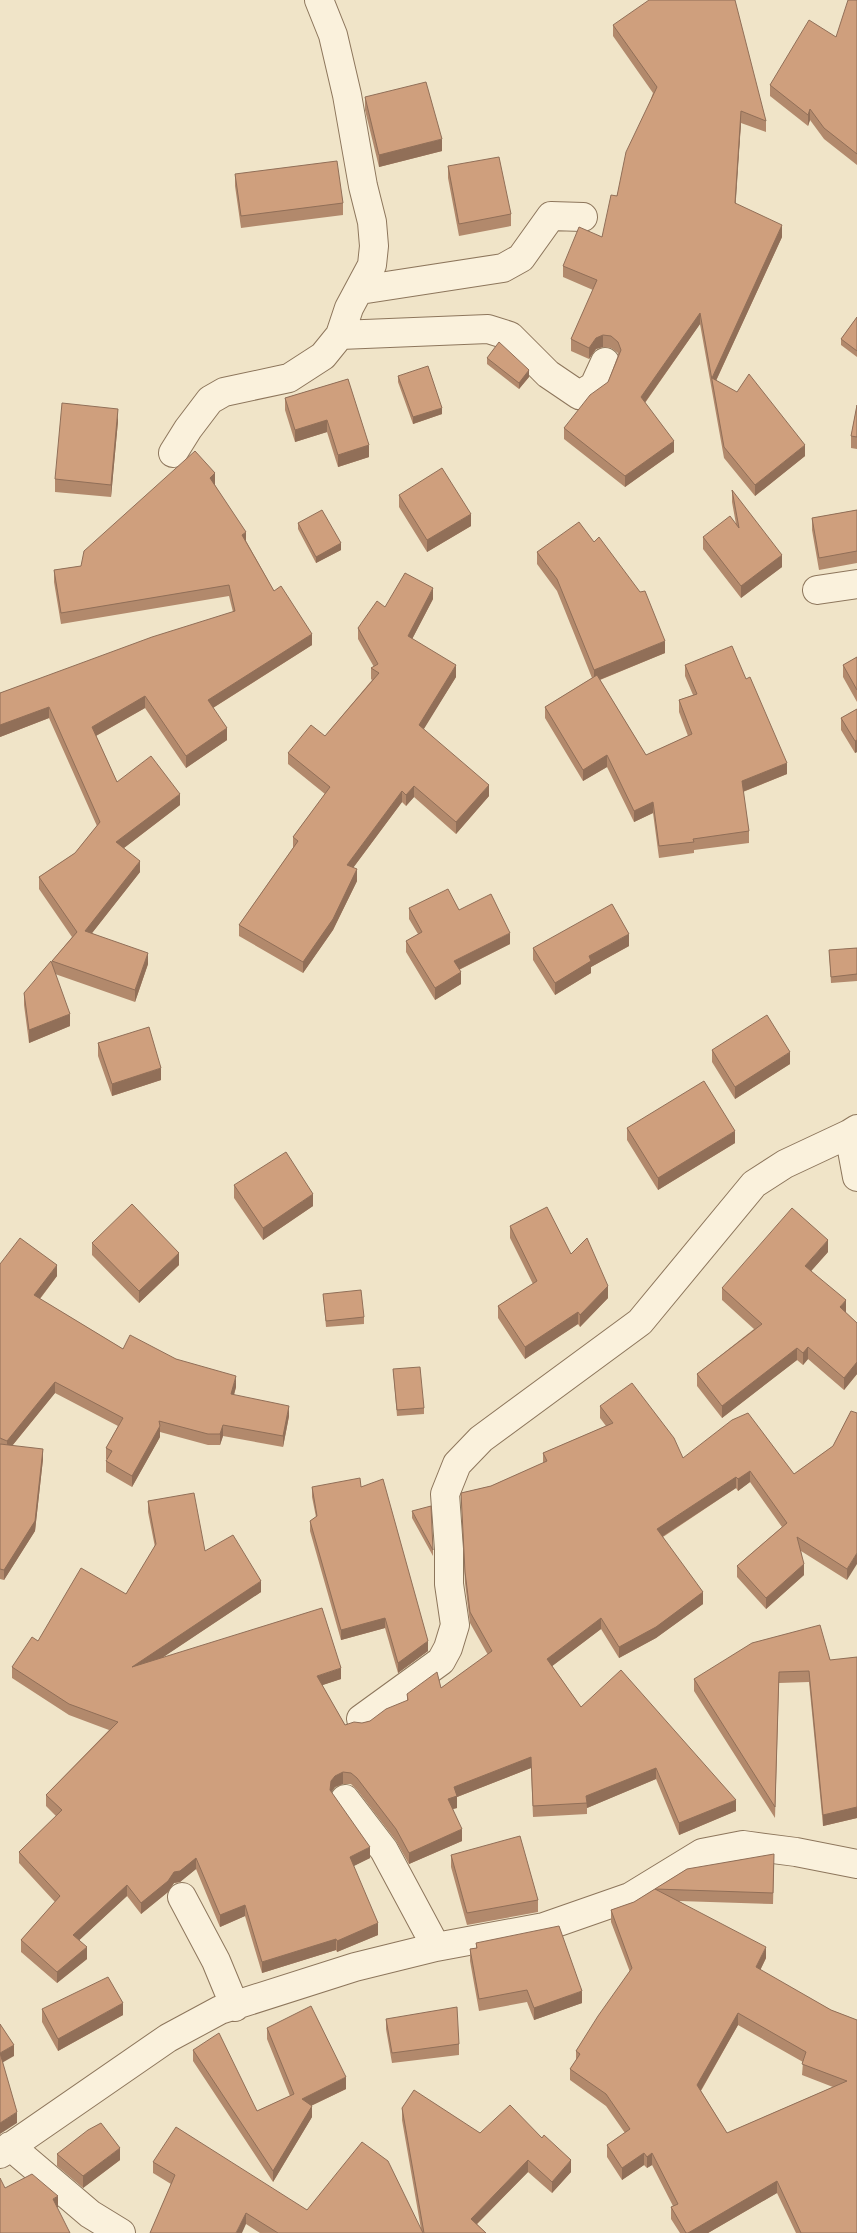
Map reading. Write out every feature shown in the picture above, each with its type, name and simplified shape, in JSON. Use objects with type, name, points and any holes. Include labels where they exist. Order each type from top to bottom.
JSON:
[{"type":"street","points":[[174,453],[188,429],[210,400],[224,392],[289,378],[323,356],[340,335],[349,308],[372,266],[374,246],[372,222],[333,34],[319,0]]},
{"type":"street","points":[[360,290],[503,268],[521,258],[551,216],[582,217]]},
{"type":"street","points":[[340,335],[488,329],[510,336],[548,374],[578,395],[594,386],[605,362]]},
{"type":"street","points":[[817,590],[857,584]]},
{"type":"street","points":[[361,1719],[441,1661],[448,1648],[455,1625],[449,1584],[449,1549],[445,1494],[458,1464],[481,1439],[640,1322],[754,1184],[785,1164],[853,1132],[857,1177]]},
{"type":"street","points":[[344,1799],[384,1850],[436,1947]]},
{"type":"street","points":[[120,2233],[90,2214],[5,2150],[168,2038],[220,2010],[236,2007],[355,1967],[436,1947],[544,1927],[630,1897],[702,1853],[743,1845],[796,1852],[857,1864]]},
{"type":"street","points":[[182,1897],[216,1961],[236,2007]]},
{"type":"building","points":[[649,0],[735,0],[766,121],[741,111],[735,203],[782,225],[712,378],[737,392],[749,374],[805,445],[755,485],[724,447],[700,313],[641,397],[674,441],[625,476],[564,428],[590,395],[608,382],[621,350],[618,342],[611,336],[603,335],[596,338],[589,348],[571,339],[597,280],[563,266],[579,227],[602,237],[611,195],[617,196],[626,152],[657,87],[613,25]]},
{"type":"building","points":[[848,0],[857,0],[857,154],[824,128],[810,109],[808,115],[770,85],[809,20],[836,37]]},
{"type":"building","points":[[426,82],[442,139],[379,155],[365,97]]},
{"type":"building","points":[[499,157],[511,214],[459,224],[448,166]]},
{"type":"building","points":[[337,161],[343,203],[241,216],[235,174]]},
{"type":"building","points":[[857,317],[857,351],[841,339]]},
{"type":"building","points":[[499,342],[529,370],[519,383],[487,358]]},
{"type":"building","points":[[428,366],[442,408],[413,417],[398,376]]},
{"type":"building","points":[[348,379],[369,445],[338,455],[327,420],[295,430],[285,398]]},
{"type":"building","points":[[62,403],[118,409],[111,485],[55,479]]},
{"type":"building","points":[[857,405],[857,437],[851,436]]},
{"type":"building","points":[[195,451],[215,473],[210,478],[246,532],[242,535],[274,591],[281,586],[312,634],[208,700],[227,728],[186,756],[145,696],[92,727],[117,782],[151,756],[180,794],[116,842],[140,861],[85,931],[148,953],[135,990],[52,961],[77,932],[39,877],[75,853],[100,822],[49,707],[0,725],[0,693],[152,637],[235,611],[229,585],[61,613],[54,570],[81,566],[84,551]]},
{"type":"building","points":[[442,468],[471,514],[427,540],[399,495]]},
{"type":"building","points":[[732,490],[782,555],[741,586],[703,537],[730,516],[739,528]]},
{"type":"building","points":[[322,510],[341,543],[316,557],[298,523]]},
{"type":"building","points":[[857,510],[857,551],[819,558],[812,518]]},
{"type":"building","points":[[579,522],[594,542],[599,537],[640,592],[645,591],[665,641],[594,670],[557,579],[537,552]]},
{"type":"building","points":[[405,573],[433,588],[408,636],[456,665],[419,725],[489,785],[456,822],[414,786],[406,795],[402,791],[347,865],[357,869],[333,919],[303,962],[239,925],[298,841],[293,837],[330,787],[288,753],[311,725],[325,736],[379,673],[371,668],[378,664],[358,628],[377,601],[385,607]]},
{"type":"building","points":[[732,646],[746,679],[750,677],[787,763],[742,781],[749,831],[693,839],[694,842],[659,846],[653,802],[634,811],[607,755],[583,770],[545,707],[597,675],[646,755],[692,734],[679,700],[697,694],[685,665]]},
{"type":"building","points":[[857,657],[857,690],[843,665]]},
{"type":"building","points":[[857,709],[857,740],[855,741],[841,718]]},
{"type":"building","points":[[448,889],[459,910],[491,894],[510,933],[454,961],[461,972],[435,988],[406,941],[422,932],[409,908]]},
{"type":"building","points":[[612,904],[629,934],[589,956],[591,961],[555,983],[533,948]]},
{"type":"building","points":[[857,948],[857,974],[831,977],[829,950]]},
{"type":"building","points":[[51,961],[70,1014],[29,1030],[24,993]]},
{"type":"building","points":[[767,1015],[790,1052],[735,1087],[712,1050]]},
{"type":"building","points":[[149,1027],[161,1068],[112,1084],[98,1043]]},
{"type":"building","points":[[704,1081],[735,1131],[658,1178],[627,1128]]},
{"type":"building","points":[[286,1152],[313,1194],[263,1228],[234,1185]]},
{"type":"building","points":[[132,1204],[179,1253],[139,1291],[92,1243]]},
{"type":"building","points":[[547,1207],[571,1254],[587,1238],[608,1286],[580,1315],[578,1312],[525,1347],[498,1306],[537,1281],[510,1226]]},
{"type":"building","points":[[792,1208],[828,1240],[805,1266],[846,1300],[840,1307],[857,1323],[857,1362],[844,1378],[808,1347],[803,1353],[797,1348],[722,1406],[697,1374],[762,1324],[722,1288]]},
{"type":"building","points":[[20,1238],[57,1265],[34,1295],[123,1349],[130,1335],[176,1359],[236,1376],[231,1394],[289,1406],[283,1436],[223,1425],[220,1434],[208,1434],[159,1421],[160,1426],[132,1476],[106,1461],[112,1451],[106,1448],[123,1418],[55,1382],[7,1441],[0,1438],[0,1264]]},
{"type":"building","points":[[361,1290],[364,1317],[326,1321],[323,1294]]},
{"type":"building","points":[[420,1367],[424,1408],[397,1410],[393,1369]]},
{"type":"building","points":[[632,1383],[674,1438],[683,1458],[732,1420],[748,1413],[794,1474],[833,1446],[851,1411],[857,1413],[857,1553],[847,1569],[797,1537],[804,1564],[766,1598],[737,1566],[787,1523],[750,1471],[738,1479],[736,1477],[657,1529],[703,1592],[656,1627],[619,1647],[601,1618],[547,1659],[581,1707],[621,1670],[736,1800],[679,1823],[656,1768],[586,1796],[587,1803],[533,1806],[531,1757],[454,1787],[457,1796],[448,1799],[462,1829],[409,1853],[396,1829],[357,1778],[351,1773],[343,1772],[335,1776],[331,1781],[330,1790],[370,1847],[350,1857],[378,1923],[337,1941],[336,1939],[262,1962],[245,1905],[220,1915],[196,1858],[180,1871],[174,1872],[168,1881],[141,1903],[127,1885],[73,1935],[87,1947],[57,1972],[21,1940],[60,1896],[19,1852],[62,1810],[46,1795],[118,1722],[69,1704],[12,1667],[32,1637],[38,1641],[81,1568],[126,1594],[156,1544],[148,1501],[194,1493],[205,1551],[233,1535],[261,1581],[132,1667],[322,1608],[341,1668],[317,1676],[345,1725],[354,1722],[362,1723],[370,1721],[386,1709],[408,1700],[407,1694],[437,1672],[441,1688],[492,1651],[470,1612],[465,1572],[461,1493],[491,1486],[547,1461],[543,1453],[613,1423],[600,1406]]},
{"type":"building","points":[[0,1444],[43,1449],[35,1521],[4,1570],[0,1569]]},
{"type":"building","points":[[360,1478],[361,1487],[383,1479],[428,1641],[398,1663],[385,1618],[341,1630],[310,1521],[317,1516],[312,1487]]},
{"type":"building","points":[[431,1506],[433,1550],[412,1511]]},
{"type":"building","points":[[820,1625],[830,1660],[857,1657],[857,1807],[823,1815],[809,1671],[779,1672],[775,1807],[694,1679],[752,1643]]},
{"type":"building","points":[[520,1836],[538,1900],[467,1913],[451,1855]]},
{"type":"building","points":[[774,1854],[773,1893],[655,1889],[766,1947],[756,1967],[831,2010],[857,2020],[857,2233],[801,2233],[777,2181],[686,2233],[671,2207],[678,2204],[652,2153],[647,2157],[644,2153],[622,2168],[607,2145],[630,2129],[606,2094],[570,2069],[580,2054],[576,2051],[632,1968],[611,1910],[634,1902],[687,1869]],"holes":[[[738,2013],[806,2052],[802,2064],[847,2081],[727,2133],[697,2085]]]},
{"type":"building","points":[[559,1926],[582,1991],[534,2008],[527,1990],[479,1999],[470,1949],[477,1948],[476,1943]]},
{"type":"building","points":[[108,1977],[123,2003],[58,2039],[42,2009]]},
{"type":"building","points":[[311,2006],[346,2077],[302,2099],[312,2106],[273,2171],[193,2050],[219,2033],[257,2111],[294,2094],[267,2028]]},
{"type":"building","points":[[457,2007],[459,2044],[392,2053],[386,2019]]},
{"type":"building","points":[[0,2024],[14,2045],[0,2053]]},
{"type":"building","points":[[0,2053],[17,2112],[0,2123]]},
{"type":"building","points":[[414,2090],[480,2133],[510,2105],[542,2138],[544,2135],[571,2160],[552,2182],[528,2160],[471,2219],[486,2233],[424,2233],[402,2108]]},
{"type":"building","points":[[101,2123],[120,2148],[83,2176],[57,2154],[88,2130]]},
{"type":"building","points":[[176,2127],[307,2210],[362,2142],[388,2161],[423,2233],[278,2233],[246,2213],[236,2233],[150,2233],[175,2175],[153,2162]]},
{"type":"building","points":[[32,2174],[58,2196],[53,2199],[70,2233],[0,2233],[0,2178],[5,2188]]}]
